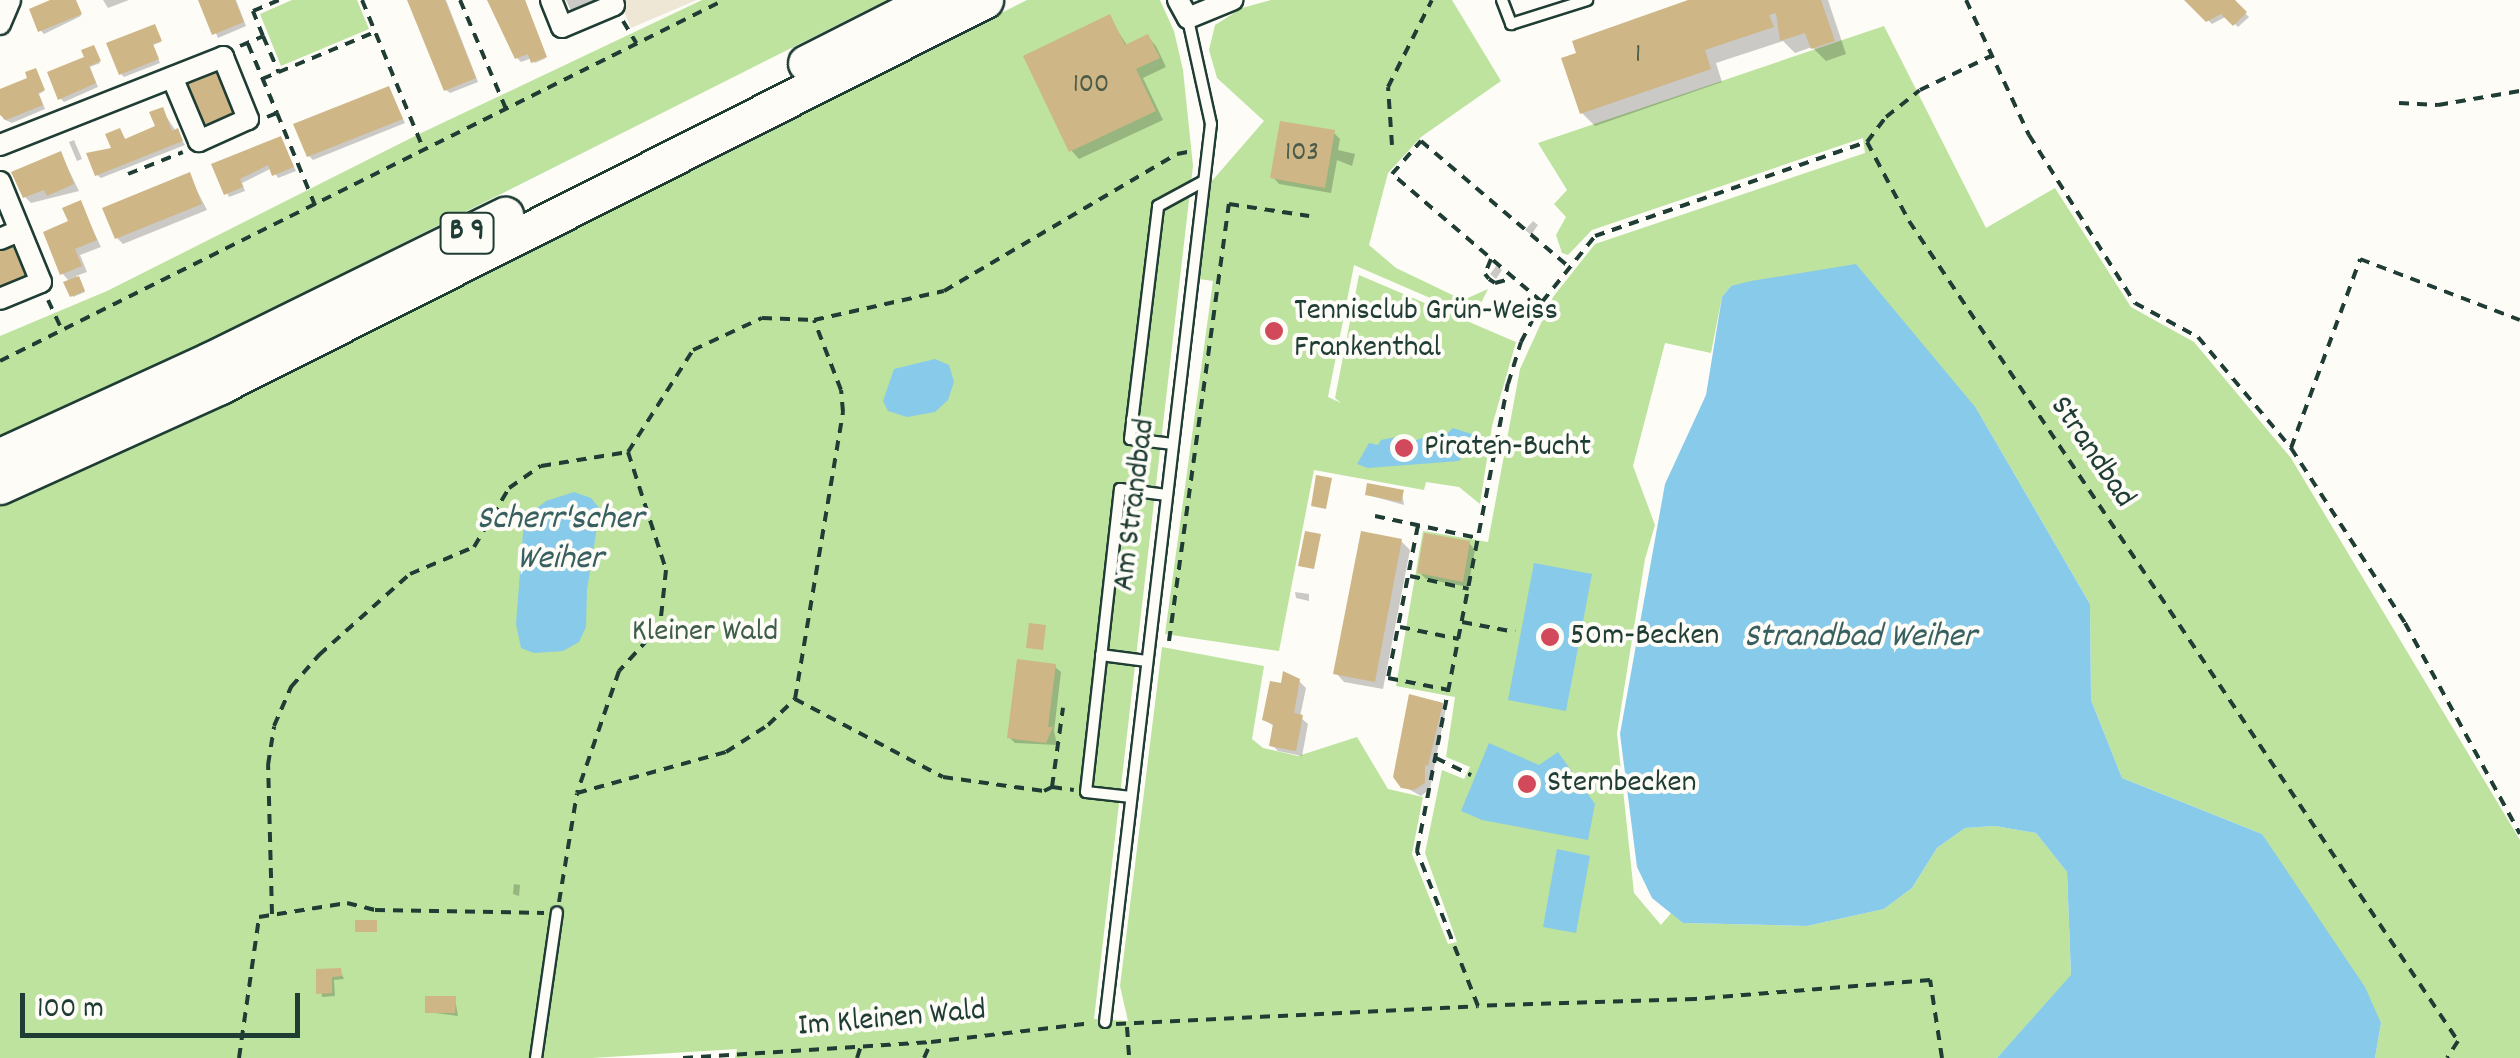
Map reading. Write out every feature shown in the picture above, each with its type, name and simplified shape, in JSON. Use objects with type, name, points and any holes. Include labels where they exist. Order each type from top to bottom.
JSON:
[{"type":"highway","name":"B 9","points":[[0,456],[262,334],[930,0]]},
{"type":"highway","name":"B 9","points":[[0,486],[220,386],[985,0]]},
{"type":"street","points":[[0,24],[10,0]]},
{"type":"street","points":[[551,0],[562,27],[613,3]]},
{"type":"street","points":[[1183,9],[1232,0]]},
{"type":"street","points":[[0,145],[222,57],[248,119],[198,140],[172,77]]},
{"type":"street","points":[[0,182],[10,235],[40,282],[0,298]]},
{"type":"lane","points":[[1502,0],[1510,24],[1586,0]]},
{"type":"lane","name":"Am Strandbad","points":[[1105,1022],[1211,124],[1183,9]]},
{"type":"lane","points":[[1173,444],[1130,438],[1134,400],[1158,206],[1204,181]]},
{"type":"lane","points":[[1132,798],[1086,792],[1120,490],[1167,495]]},
{"type":"lane","points":[[1101,655],[1148,661]]},
{"type":"lane","points":[[536,1058],[557,913]]},
{"type":"path","points":[[249,0],[278,72]]},
{"type":"path","points":[[254,11],[278,0]]},
{"type":"path","points":[[362,0],[424,150]]},
{"type":"path","points":[[460,0],[506,109]]},
{"type":"path","points":[[0,361],[724,0]]},
{"type":"path","points":[[1392,145],[1388,86],[1432,0]]},
{"type":"path","points":[[1966,0],[2029,135],[2135,303],[2198,337],[2291,448],[2405,623],[2520,834]]},
{"type":"path","points":[[613,3],[636,43]]},
{"type":"path","points":[[262,79],[375,32]]},
{"type":"path","points":[[222,57],[264,36]]},
{"type":"path","points":[[248,43],[315,204]]},
{"type":"path","points":[[1942,1058],[1930,980],[1694,999],[1478,1006],[1418,851],[1508,384],[1520,342],[1542,302],[1595,236],[1867,142],[1886,118],[1920,90],[1992,56]]},
{"type":"path","points":[[2399,104],[2438,105],[2520,91]]},
{"type":"path","points":[[248,119],[259,121],[276,113]]},
{"type":"path","points":[[128,174],[189,149],[198,140]]},
{"type":"path","points":[[1542,302],[1392,174],[1421,140],[1570,267]]},
{"type":"path","name":"Strandbad","points":[[1867,142],[1909,222],[2458,1041],[2448,1058]]},
{"type":"path","points":[[272,914],[268,765],[274,726],[292,687],[319,655],[410,574],[474,547],[509,488],[540,466],[628,452],[693,350],[762,318],[814,320],[944,291],[1177,154],[1208,148]]},
{"type":"path","points":[[1168,641],[1229,204],[1309,216]]},
{"type":"path","points":[[2291,448],[2360,259],[2520,320]]},
{"type":"path","points":[[1493,261],[1485,274],[1489,279],[1495,283],[1514,278]]},
{"type":"path","points":[[40,282],[62,332]]},
{"type":"path","points":[[577,793],[726,752],[768,725],[794,699],[842,412],[841,390],[814,320]]},
{"type":"path","points":[[240,1058],[258,917],[347,903],[376,910],[557,913],[577,793],[619,671],[660,626],[666,570],[628,452]]},
{"type":"path","points":[[1375,516],[1478,538]]},
{"type":"path","points":[[1418,525],[1388,678],[1449,690]]},
{"type":"path","points":[[1408,576],[1468,589]]},
{"type":"path","points":[[1462,622],[1516,632]]},
{"type":"path","points":[[1398,627],[1459,640]]},
{"type":"path","points":[[794,699],[942,777],[1044,791],[1052,787],[1086,792]]},
{"type":"path","points":[[1052,787],[1063,708]]},
{"type":"path","points":[[1436,758],[1471,775]]},
{"type":"path","name":"Im Kleinen Wald","points":[[683,1058],[931,1042],[1105,1022],[1127,1027],[1478,1006]]},
{"type":"path","points":[[1127,1027],[1129,1058]]},
{"type":"path","points":[[924,1058],[931,1042]]},
{"type":"path","points":[[857,1058],[861,1046]]},
{"type":"shaded area","points":[[619,0],[697,0],[631,28]]},
{"type":"green space","points":[[292,0],[357,0],[369,29],[281,66],[260,14]]},
{"type":"green space","points":[[702,0],[887,0],[246,322],[0,438],[0,336],[107,291],[417,135]]},
{"type":"green space","name":"Kleiner Wald","points":[[1027,0],[1160,0],[1174,31],[1183,70],[1193,166],[1094,1019],[1128,1021],[1120,986],[1162,647],[1264,666],[1252,739],[1263,748],[1298,756],[1357,737],[1388,789],[1423,797],[1412,854],[1448,944],[1457,942],[1425,853],[1442,770],[1464,779],[1470,767],[1446,757],[1455,697],[1396,686],[1423,531],[1488,542],[1520,369],[1553,297],[1595,244],[1865,153],[1863,138],[1592,230],[1568,255],[1562,253],[1556,235],[1566,217],[1554,204],[1567,190],[1538,143],[1884,26],[1986,228],[2055,188],[2131,307],[2194,342],[2291,458],[2520,840],[2520,1058],[2375,1058],[2381,1023],[2262,834],[2122,778],[2091,700],[2090,604],[1976,408],[1731,286],[1722,297],[1711,353],[1665,343],[1633,466],[1655,525],[1645,559],[1617,733],[1634,893],[1661,925],[1671,913],[1683,923],[1807,926],[1884,909],[1912,888],[1937,848],[1965,828],[1995,826],[2036,833],[2067,872],[2071,976],[1997,1058],[735,1058],[737,1049],[592,1058],[0,1058],[0,506],[277,379]]},
{"type":"green space","points":[[1271,0],[1452,0],[1501,81],[1421,137],[1388,173],[1369,245],[1396,268],[1463,300],[1488,289],[1474,317],[1354,265],[1328,397],[1341,403],[1335,398],[1359,275],[1516,342],[1492,426],[1480,504],[1459,487],[1426,482],[1424,490],[1314,470],[1279,651],[1165,634],[1213,281],[1199,279],[1211,182],[1264,121],[1217,78],[1209,50],[1215,25],[1242,8]]},
{"type":"water","name":"Strandbad Weiher","points":[[1856,264],[1976,408],[2090,604],[2091,700],[2122,778],[2262,834],[2365,987],[2381,1023],[2375,1058],[1997,1058],[2071,975],[2067,872],[2036,833],[1995,826],[1965,828],[1937,848],[1912,888],[1884,909],[1807,926],[1683,923],[1652,898],[1637,867],[1620,734],[1665,484],[1706,395],[1722,297],[1731,286],[1751,281]]},
{"type":"water","points":[[935,359],[949,365],[954,382],[948,400],[935,412],[907,417],[888,411],[883,401],[894,369]]},
{"type":"water","points":[[1453,428],[1478,436],[1459,461],[1368,468],[1357,464],[1369,443],[1378,445],[1381,440],[1396,437],[1397,444],[1414,441],[1438,432],[1445,435]]},
{"type":"water","name":"Scherr'scher Weiher","points":[[574,492],[591,498],[600,509],[587,590],[586,627],[579,642],[563,651],[534,653],[521,648],[516,624],[527,516],[546,501]]},
{"type":"water","name":"50m-Becken","points":[[1534,563],[1592,574],[1566,711],[1508,700]]},
{"type":"water","name":"Sternbecken","points":[[1489,743],[1539,765],[1558,752],[1595,804],[1588,840],[1482,820],[1461,811]]},
{"type":"water","points":[[1557,849],[1590,856],[1576,933],[1543,927]]},
{"type":"building","points":[[50,0],[76,0],[82,14],[38,32],[29,9]]},
{"type":"building","points":[[198,0],[235,0],[244,22],[212,35]]},
{"type":"building","points":[[407,0],[445,0],[476,78],[444,91]]},
{"type":"building","points":[[487,0],[525,0],[547,57],[531,63],[528,54],[515,59]]},
{"type":"building","points":[[1688,0],[1821,0],[1835,41],[1811,49],[1805,33],[1780,41],[1776,13],[1769,15],[1774,27],[1705,50],[1711,69],[1580,114],[1561,58],[1576,53],[1572,41]]},
{"type":"building","points":[[2184,0],[2235,0],[2247,12],[2233,26],[2221,14],[2206,22]]},
{"type":"building","points":[[1110,14],[1125,45],[1148,34],[1160,58],[1136,69],[1156,111],[1069,152],[1023,56]]},
{"type":"building","points":[[155,24],[162,41],[153,44],[159,59],[119,75],[106,43]]},
{"type":"building","points":[[94,45],[101,61],[89,66],[96,83],[58,100],[47,72],[84,57],[81,50]]},
{"type":"building","points":[[36,68],[45,90],[38,93],[43,105],[6,120],[0,115],[0,89],[27,78],[25,72]]},
{"type":"building","points":[[215,69],[234,115],[203,128],[184,81]]},
{"type":"building","points":[[389,86],[403,119],[307,157],[293,124]]},
{"type":"building","points":[[163,107],[172,131],[178,128],[183,141],[95,176],[86,153],[111,148],[105,134],[120,128],[125,139],[155,126],[149,112]]},
{"type":"building","points":[[1280,121],[1335,130],[1325,188],[1270,178]]},
{"type":"building","points":[[281,136],[294,167],[272,176],[268,165],[240,179],[243,187],[224,195],[211,164]]},
{"type":"building","points":[[61,151],[74,184],[47,196],[44,190],[23,198],[11,172]]},
{"type":"building","points":[[190,172],[202,204],[115,239],[102,208]]},
{"type":"building","points":[[81,200],[97,240],[75,249],[82,266],[60,275],[43,232],[68,221],[62,208]]},
{"type":"building","points":[[16,245],[28,275],[0,287],[0,251]]},
{"type":"building","points":[[79,276],[85,291],[70,297],[63,282]]},
{"type":"building","points":[[1316,475],[1332,478],[1326,509],[1311,506]]},
{"type":"building","points":[[1367,483],[1404,490],[1401,502],[1365,495]]},
{"type":"building","points":[[1305,531],[1321,534],[1314,569],[1298,566]]},
{"type":"building","points":[[1361,531],[1402,539],[1375,682],[1333,674]]},
{"type":"building","points":[[1424,533],[1470,541],[1463,582],[1417,573]]},
{"type":"building","points":[[1029,623],[1046,625],[1043,650],[1026,648]]},
{"type":"building","points":[[1017,659],[1056,664],[1048,727],[1053,727],[1046,743],[1007,738]]},
{"type":"building","points":[[1283,671],[1300,679],[1294,713],[1303,715],[1296,751],[1269,746],[1273,724],[1262,720],[1270,681],[1281,683]]},
{"type":"building","points":[[1409,694],[1443,703],[1428,766],[1425,765],[1425,783],[1414,790],[1401,788],[1393,777]]},
{"type":"building","points":[[355,920],[377,920],[377,932],[355,932]]},
{"type":"building","points":[[341,968],[342,976],[332,977],[332,993],[316,994],[316,969]]},
{"type":"building","points":[[425,996],[456,996],[455,1013],[425,1013]]},
{"type":"place","name":"Tennisclub Grün-Weiss Frankenthal","points":[[1274,331]]},
{"type":"place","name":"Piraten-Bucht","points":[[1404,448]]},
{"type":"place","name":"50m-Becken","points":[[1550,637]]},
{"type":"place","name":"Sternbecken","points":[[1527,784]]}]
